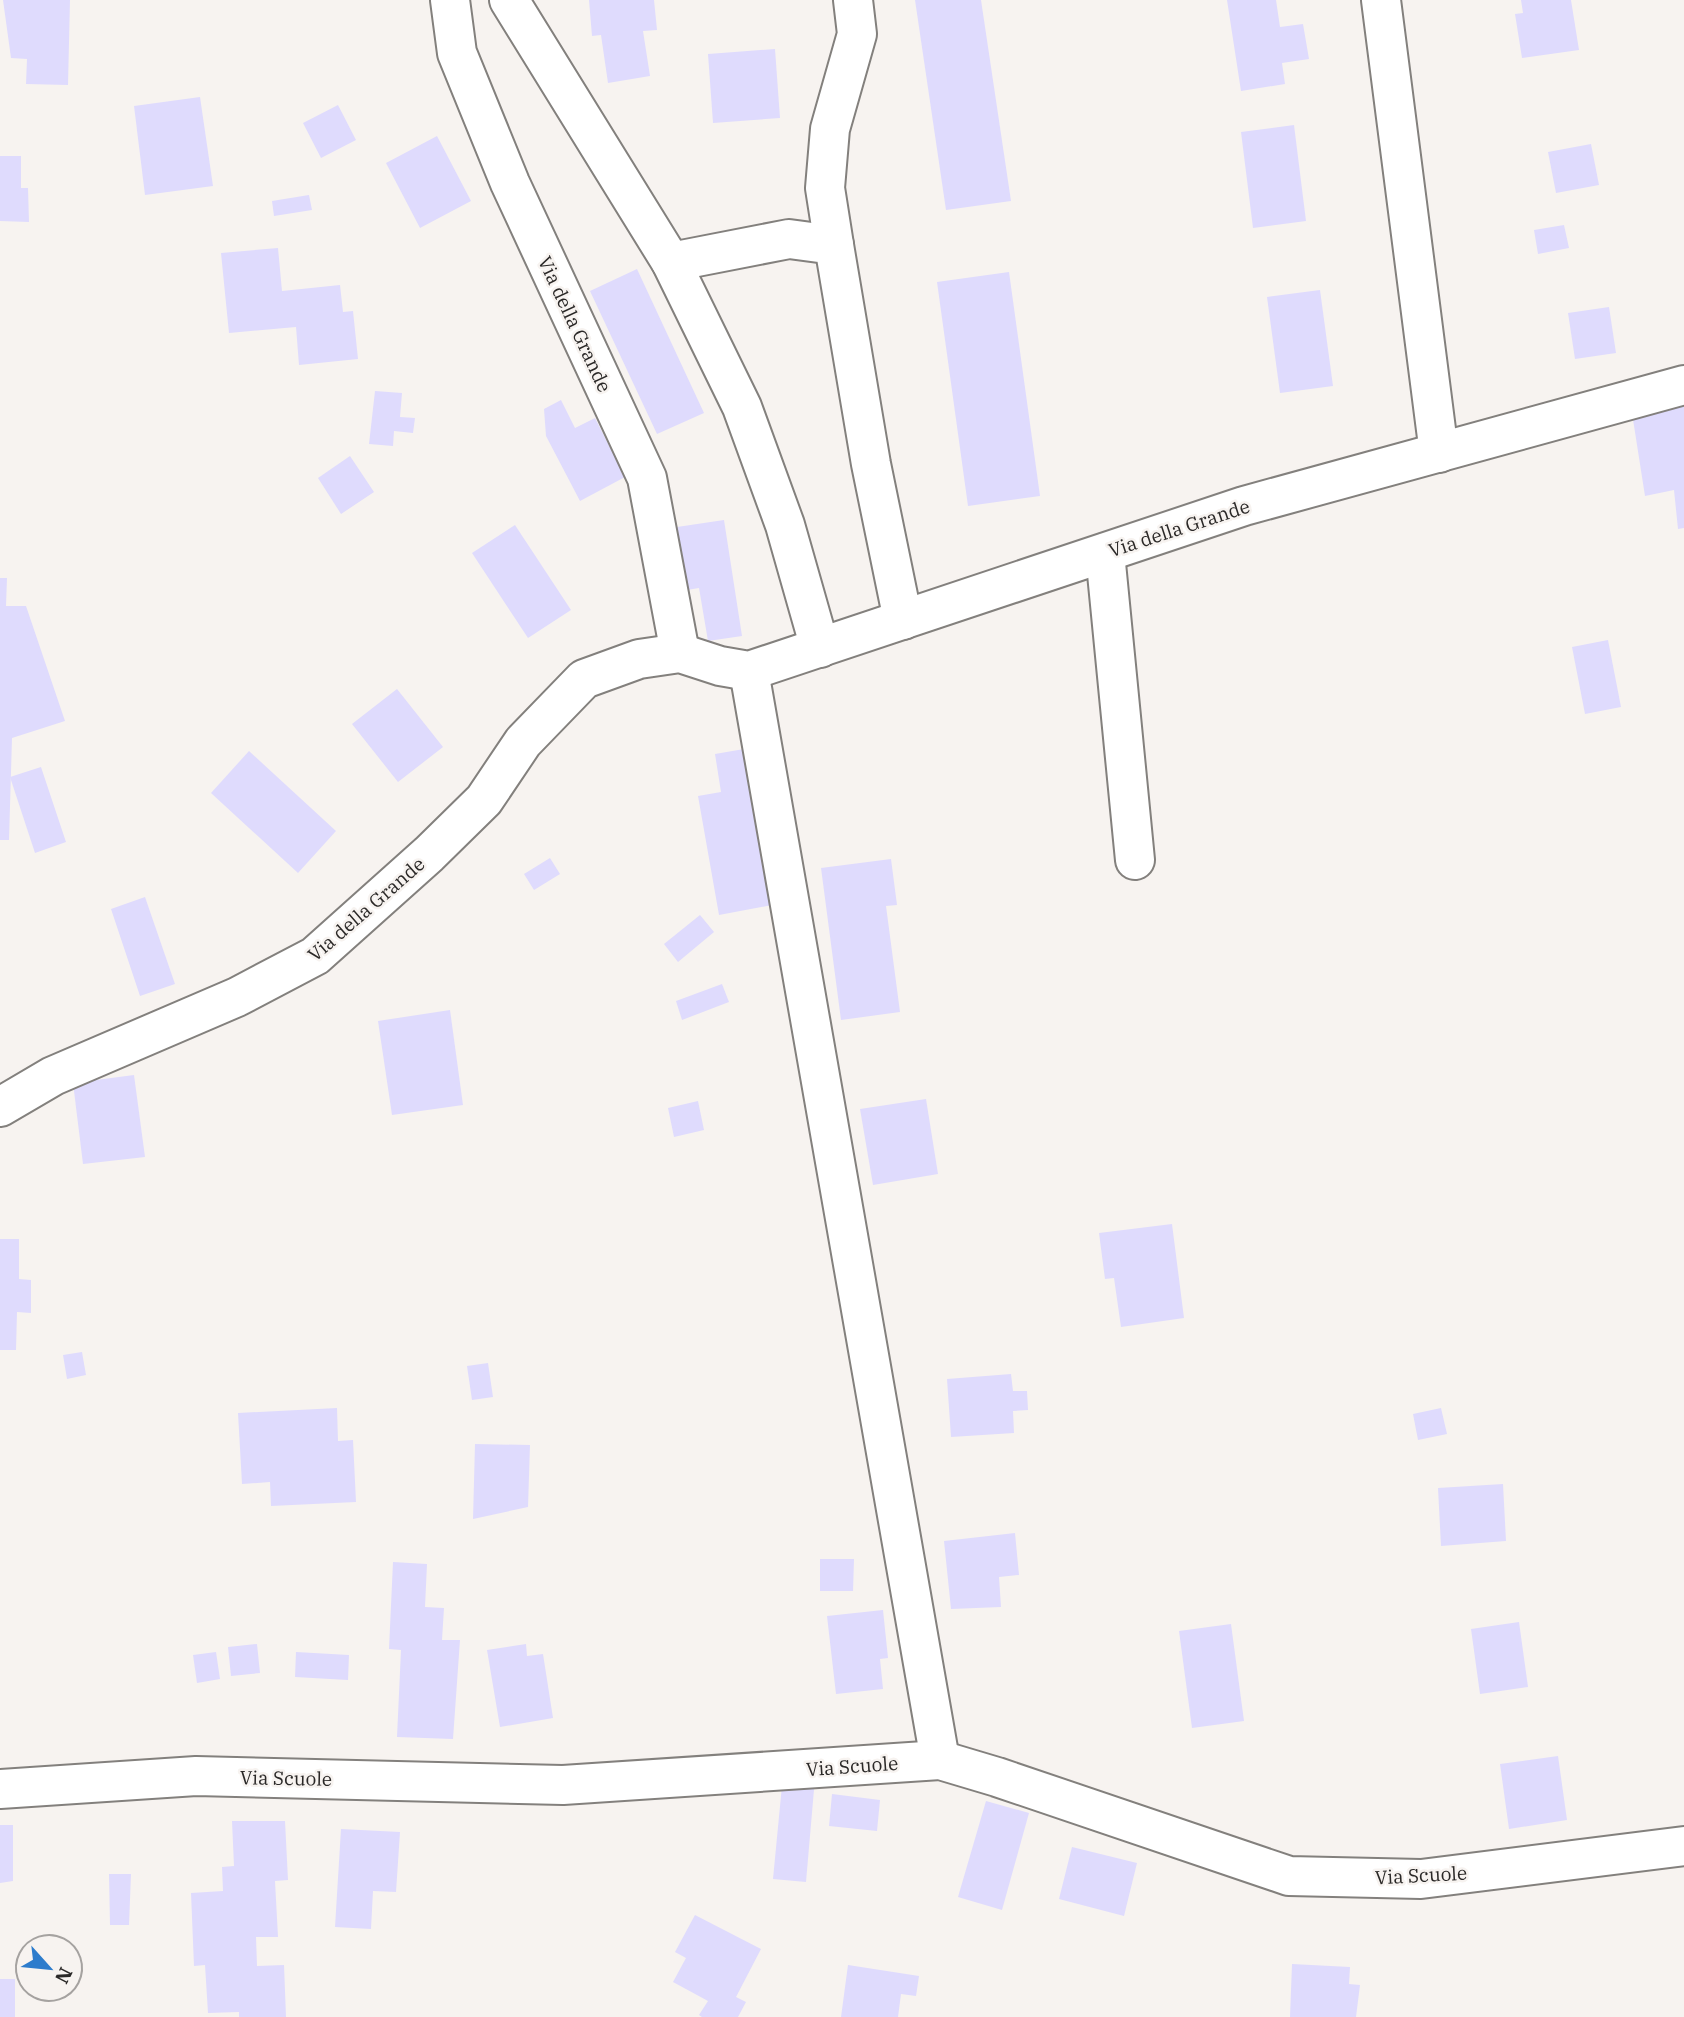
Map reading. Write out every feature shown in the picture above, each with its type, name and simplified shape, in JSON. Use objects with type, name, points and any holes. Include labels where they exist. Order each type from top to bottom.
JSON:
[{"type":"street","name":"Via della Grande","points":[[450,0],[457,52],[500,159],[647,478],[680,653]]},
{"type":"street","points":[[509,0],[671,262],[742,407],[785,525],[820,648]]},
{"type":"street","points":[[853,0],[857,34],[830,129],[825,188],[871,464],[903,620]]},
{"type":"street","points":[[1381,0],[1439,453]]},
{"type":"street","points":[[671,262],[789,239],[834,245]]},
{"type":"street","name":"Via della Grande","points":[[0,1107],[53,1076],[237,997],[315,956],[429,854],[484,800],[523,742],[584,679],[639,659],[680,653],[720,666],[749,671],[1244,506],[1684,385]]},
{"type":"street","points":[[1105,552],[1135,860]]},
{"type":"street","points":[[749,671],[940,1760]]},
{"type":"street","name":"Via Scuole","points":[[0,1789],[196,1776],[563,1785],[940,1760],[998,1777],[1289,1876],[1421,1879],[1684,1846]]},
{"type":"building","points":[[3,0],[70,0],[68,85],[26,84],[27,59],[11,58]]},
{"type":"building","points":[[589,0],[654,0],[657,30],[643,31],[650,76],[608,83],[601,35],[592,36]]},
{"type":"building","points":[[915,0],[981,0],[1011,201],[946,210]]},
{"type":"building","points":[[1227,0],[1276,0],[1280,27],[1303,24],[1309,59],[1282,63],[1285,84],[1241,91]]},
{"type":"building","points":[[1521,0],[1571,0],[1579,50],[1522,58],[1515,14],[1523,13]]},
{"type":"building","points":[[775,49],[780,118],[713,123],[708,54]]},
{"type":"building","points":[[200,97],[213,186],[145,195],[134,106]]},
{"type":"building","points":[[338,105],[356,140],[321,158],[303,123]]},
{"type":"building","points":[[1294,125],[1306,221],[1253,228],[1241,132]]},
{"type":"building","points":[[437,136],[471,201],[420,228],[386,163]]},
{"type":"building","points":[[1591,144],[1599,185],[1556,193],[1548,152]]},
{"type":"building","points":[[0,156],[21,156],[21,188],[28,188],[29,222],[0,221]]},
{"type":"building","points":[[309,195],[312,210],[274,216],[272,201]]},
{"type":"building","points":[[1564,225],[1569,248],[1538,254],[1534,230]]},
{"type":"building","points":[[278,248],[282,291],[340,285],[343,312],[353,311],[358,359],[299,365],[296,327],[229,333],[221,253]]},
{"type":"building","points":[[637,269],[704,413],[657,434],[590,291]]},
{"type":"building","points":[[1009,272],[1040,496],[968,506],[937,282]]},
{"type":"building","points":[[1320,290],[1333,386],[1280,393],[1267,297]]},
{"type":"building","points":[[1609,307],[1616,353],[1575,359],[1568,313]]},
{"type":"building","points":[[375,391],[402,393],[400,417],[415,418],[413,433],[394,431],[393,446],[369,444]]},
{"type":"building","points":[[561,400],[575,428],[595,418],[625,477],[580,501],[546,436],[544,409]]},
{"type":"building","points":[[1684,405],[1684,528],[1678,529],[1674,490],[1645,496],[1632,413]]},
{"type":"building","points":[[350,456],[374,492],[341,514],[318,478]]},
{"type":"building","points":[[724,520],[742,636],[708,641],[699,588],[687,590],[677,527]]},
{"type":"building","points":[[515,525],[571,610],[528,638],[472,553]]},
{"type":"building","points":[[0,578],[7,578],[6,606],[26,606],[65,721],[12,738],[9,840],[0,840]]},
{"type":"building","points":[[1608,640],[1621,707],[1585,714],[1572,647]]},
{"type":"building","points":[[397,689],[443,747],[398,782],[352,724]]},
{"type":"building","points":[[744,749],[772,905],[719,915],[698,796],[721,792],[715,754]]},
{"type":"building","points":[[249,751],[336,831],[298,873],[211,793]]},
{"type":"building","points":[[41,767],[66,842],[35,853],[10,777]]},
{"type":"building","points":[[550,858],[560,874],[534,890],[524,874]]},
{"type":"building","points":[[891,859],[897,905],[886,906],[900,1012],[841,1020],[821,868]]},
{"type":"building","points":[[145,897],[175,984],[140,996],[111,909]]},
{"type":"building","points":[[700,915],[714,932],[678,962],[664,944]]},
{"type":"building","points":[[722,984],[729,1002],[682,1020],[676,1001]]},
{"type":"building","points":[[450,1010],[463,1105],[392,1115],[378,1021]]},
{"type":"building","points":[[134,1075],[145,1157],[83,1164],[73,1083]]},
{"type":"building","points":[[926,1099],[938,1174],[873,1185],[860,1109]]},
{"type":"building","points":[[698,1101],[704,1130],[674,1137],[668,1108]]},
{"type":"building","points":[[1172,1224],[1184,1318],[1121,1327],[1114,1278],[1105,1279],[1099,1233]]},
{"type":"building","points":[[0,1239],[19,1239],[19,1279],[31,1280],[31,1313],[17,1312],[16,1350],[0,1350]]},
{"type":"building","points":[[82,1352],[86,1375],[67,1379],[63,1355]]},
{"type":"building","points":[[488,1363],[493,1397],[472,1400],[467,1366]]},
{"type":"building","points":[[1011,1374],[1013,1391],[1027,1391],[1028,1410],[1013,1411],[1014,1433],[951,1437],[947,1379]]},
{"type":"building","points":[[337,1408],[338,1441],[353,1440],[356,1502],[271,1506],[270,1482],[242,1484],[238,1413]]},
{"type":"building","points":[[1441,1408],[1447,1434],[1418,1440],[1413,1414]]},
{"type":"building","points":[[475,1444],[530,1445],[528,1507],[473,1519]]},
{"type":"building","points":[[1503,1484],[1506,1541],[1441,1546],[1438,1488]]},
{"type":"building","points":[[1015,1533],[1019,1575],[999,1577],[1001,1607],[951,1609],[944,1541]]},
{"type":"building","points":[[820,1559],[854,1559],[853,1591],[820,1591]]},
{"type":"building","points":[[393,1562],[427,1564],[425,1607],[444,1608],[442,1640],[460,1640],[453,1739],[397,1737],[401,1650],[389,1649]]},
{"type":"building","points":[[883,1610],[888,1658],[880,1659],[883,1689],[836,1694],[827,1616]]},
{"type":"building","points":[[1519,1622],[1528,1687],[1480,1694],[1471,1629]]},
{"type":"building","points":[[1231,1624],[1244,1721],[1192,1728],[1179,1631]]},
{"type":"building","points":[[257,1644],[260,1673],[231,1676],[228,1647]]},
{"type":"building","points":[[526,1644],[527,1656],[543,1654],[553,1718],[500,1727],[487,1650]]},
{"type":"building","points":[[216,1652],[220,1679],[197,1683],[193,1655]]},
{"type":"building","points":[[296,1652],[349,1655],[348,1680],[295,1677]]},
{"type":"building","points":[[1558,1756],[1567,1820],[1509,1829],[1500,1764]]},
{"type":"building","points":[[783,1775],[815,1778],[806,1882],[773,1879]]},
{"type":"building","points":[[832,1794],[880,1800],[877,1831],[829,1826]]},
{"type":"building","points":[[986,1801],[1029,1813],[1002,1910],[958,1897]]},
{"type":"building","points":[[232,1821],[285,1821],[288,1880],[275,1881],[278,1937],[256,1937],[257,1966],[284,1965],[286,2017],[239,2017],[239,2012],[208,2013],[205,1965],[194,1966],[191,1893],[223,1891],[222,1867],[234,1866]]},
{"type":"building","points":[[0,1825],[13,1825],[13,1881],[0,1883]]},
{"type":"building","points":[[341,1829],[400,1832],[396,1892],[373,1891],[371,1929],[335,1927]]},
{"type":"building","points":[[1072,1847],[1137,1863],[1124,1916],[1059,1899]]},
{"type":"building","points":[[109,1874],[131,1874],[129,1925],[110,1925]]},
{"type":"building","points":[[695,1915],[761,1949],[736,1997],[746,2002],[738,2017],[702,2017],[699,2015],[708,2001],[673,1982],[686,1958],[675,1952]]},
{"type":"building","points":[[1292,1964],[1350,1967],[1349,1984],[1360,1985],[1356,2017],[1290,2017]]},
{"type":"building","points":[[848,1965],[919,1976],[916,1996],[901,1994],[898,2017],[841,2017]]},
{"type":"building","points":[[0,1979],[14,1979],[15,2017],[0,2017]]}]
